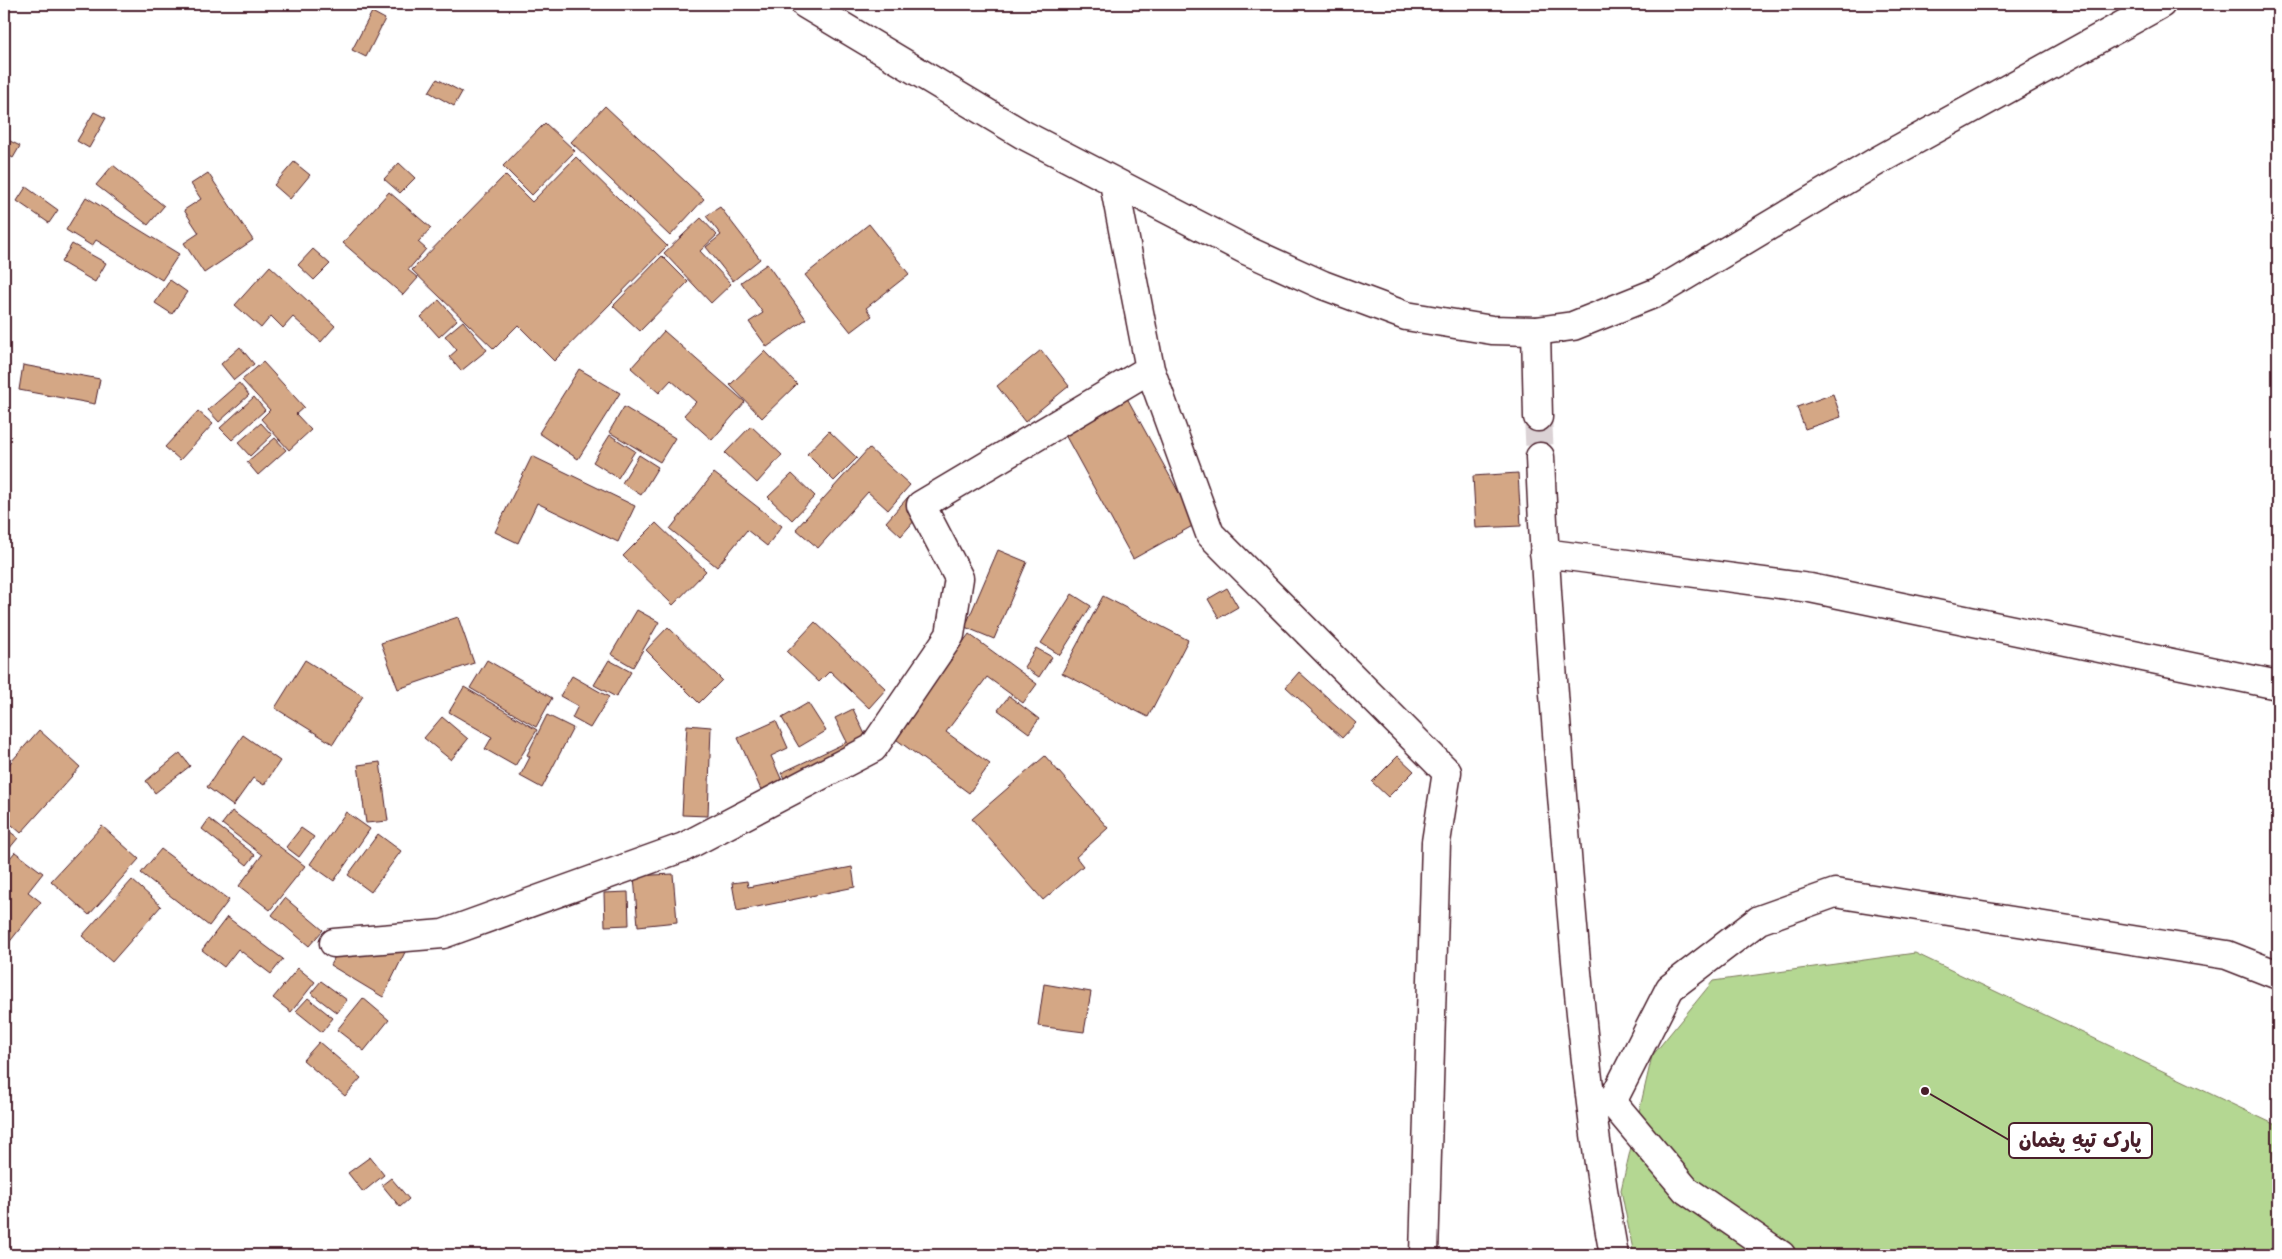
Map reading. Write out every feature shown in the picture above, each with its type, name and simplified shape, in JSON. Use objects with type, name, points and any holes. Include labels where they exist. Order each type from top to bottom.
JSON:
[{"type":"street","points":[[805,4],[1022,134],[1248,251],[1323,285],[1406,316],[1492,330],[1536,331],[1573,326],[1658,292],[1878,160],[2161,4]]},
{"type":"street","points":[[1114,183],[1150,369],[1210,534],[1447,772],[1436,842],[1424,1255]]},
{"type":"street","points":[[1536,331],[1538,417]]},
{"type":"street","points":[[334,943],[443,934],[684,847],[873,748],[950,635],[959,578],[921,505],[1150,369]]},
{"type":"street","points":[[1540,457],[1544,553],[1578,994],[1601,1101],[1599,1173],[1614,1255]]},
{"type":"street","points":[[1544,553],[1810,588],[2278,685]]},
{"type":"street","points":[[1601,1101],[1670,988],[1759,920],[1835,893],[2227,955],[2278,975]]},
{"type":"street","points":[[1601,1101],[1686,1190],[1781,1255]]},
{"type":"green space","points":[[1915,953],[2278,1126],[2278,1255],[1634,1255],[1621,1190],[1652,1056],[1713,981]]},
{"type":"building","points":[[372,12],[385,19],[366,57],[352,50]]},
{"type":"building","points":[[437,79],[462,92],[454,106],[429,92]]},
{"type":"building","points":[[605,106],[704,199],[670,236],[571,142]]},
{"type":"building","points":[[94,112],[106,118],[89,148],[77,141]]},
{"type":"building","points":[[545,123],[575,151],[532,195],[503,166]]},
{"type":"building","points":[[4,138],[20,146],[13,158],[4,153]]},
{"type":"building","points":[[576,157],[667,246],[554,361],[518,325],[494,349],[412,270],[505,175],[532,202]]},
{"type":"building","points":[[294,162],[310,175],[290,199],[274,185]]},
{"type":"building","points":[[399,163],[415,178],[400,193],[384,179]]},
{"type":"building","points":[[113,165],[164,206],[148,225],[96,185]]},
{"type":"building","points":[[208,173],[253,240],[204,273],[184,243],[199,233],[184,210],[201,199],[191,184]]},
{"type":"building","points":[[26,187],[58,210],[49,223],[17,201]]},
{"type":"building","points":[[389,192],[431,228],[418,242],[426,249],[408,270],[418,278],[403,295],[343,243]]},
{"type":"building","points":[[86,197],[179,254],[162,280],[96,240],[92,246],[66,230]]},
{"type":"building","points":[[720,207],[760,259],[733,281],[706,247],[721,235],[706,216]]},
{"type":"building","points":[[701,218],[717,235],[700,251],[731,284],[711,303],[664,253]]},
{"type":"building","points":[[869,224],[909,274],[866,308],[872,316],[851,332],[805,275]]},
{"type":"building","points":[[72,244],[106,263],[95,282],[61,262]]},
{"type":"building","points":[[313,249],[330,264],[314,280],[298,265]]},
{"type":"building","points":[[662,256],[688,282],[640,331],[613,306]]},
{"type":"building","points":[[767,264],[806,319],[767,347],[749,322],[763,313],[741,282]]},
{"type":"building","points":[[270,266],[335,326],[321,342],[293,317],[283,328],[271,316],[261,328],[235,305]]},
{"type":"building","points":[[170,280],[187,292],[172,314],[155,303]]},
{"type":"building","points":[[439,300],[457,320],[439,337],[421,317]]},
{"type":"building","points":[[463,321],[487,350],[461,371],[449,357],[457,350],[445,336]]},
{"type":"building","points":[[664,331],[745,402],[712,440],[684,415],[696,402],[671,380],[659,393],[631,368]]},
{"type":"building","points":[[240,347],[254,364],[234,380],[221,364]]},
{"type":"building","points":[[1041,350],[1069,386],[1025,422],[997,386]]},
{"type":"building","points":[[765,351],[797,384],[762,418],[730,385]]},
{"type":"building","points":[[263,362],[304,407],[296,414],[311,430],[289,450],[261,419],[270,410],[242,380]]},
{"type":"building","points":[[23,365],[100,379],[95,404],[19,390]]},
{"type":"building","points":[[579,369],[620,393],[578,459],[539,433]]},
{"type":"building","points":[[239,383],[249,395],[219,422],[208,410]]},
{"type":"building","points":[[1833,394],[1841,417],[1805,429],[1797,407]]},
{"type":"building","points":[[254,397],[265,410],[232,440],[220,428]]},
{"type":"building","points":[[1127,398],[1196,524],[1133,559],[1064,433]]},
{"type":"building","points":[[624,407],[675,438],[660,462],[609,432]]},
{"type":"building","points":[[198,411],[213,424],[180,460],[165,447]]},
{"type":"building","points":[[261,423],[272,435],[250,456],[238,443]]},
{"type":"building","points":[[751,426],[782,455],[757,483],[725,453]]},
{"type":"building","points":[[829,431],[857,458],[834,481],[807,454]]},
{"type":"building","points":[[610,435],[635,451],[618,478],[593,462]]},
{"type":"building","points":[[275,438],[286,450],[258,475],[247,462]]},
{"type":"building","points":[[869,448],[910,485],[888,510],[868,492],[818,548],[796,529]]},
{"type":"building","points":[[639,455],[658,467],[641,495],[622,483]]},
{"type":"building","points":[[532,456],[635,506],[618,542],[537,503],[518,543],[495,532]]},
{"type":"building","points":[[714,473],[782,526],[767,546],[747,530],[717,567],[670,529]]},
{"type":"building","points":[[1518,473],[1521,526],[1476,528],[1473,476]]},
{"type":"building","points":[[792,474],[815,496],[792,520],[768,497]]},
{"type":"building","points":[[908,497],[923,511],[901,536],[886,522]]},
{"type":"building","points":[[656,523],[706,571],[673,605],[623,556]]},
{"type":"building","points":[[998,550],[1027,562],[994,639],[965,627]]},
{"type":"building","points":[[1227,588],[1238,607],[1219,618],[1208,599]]},
{"type":"building","points":[[1072,594],[1091,606],[1060,655],[1041,643]]},
{"type":"building","points":[[1103,596],[1188,640],[1148,717],[1062,673]]},
{"type":"building","points":[[637,610],[659,622],[633,667],[611,654]]},
{"type":"building","points":[[458,617],[474,663],[398,689],[381,643]]},
{"type":"building","points":[[815,622],[886,689],[869,708],[830,671],[819,682],[787,652]]},
{"type":"building","points":[[668,627],[722,680],[699,703],[646,650]]},
{"type":"building","points":[[969,634],[1037,684],[1023,703],[987,677],[946,732],[990,764],[969,793],[893,737]]},
{"type":"building","points":[[1036,648],[1052,657],[1039,677],[1024,667]]},
{"type":"building","points":[[305,660],[363,696],[333,744],[275,708]]},
{"type":"building","points":[[487,660],[552,698],[536,727],[470,688]]},
{"type":"building","points":[[609,660],[631,672],[616,697],[594,685]]},
{"type":"building","points":[[1299,672],[1356,723],[1342,738],[1286,687]]},
{"type":"building","points":[[572,676],[609,697],[590,728],[572,718],[578,706],[560,696]]},
{"type":"building","points":[[464,687],[537,730],[515,766],[485,749],[492,737],[449,712]]},
{"type":"building","points":[[1009,696],[1039,719],[1029,733],[998,710]]},
{"type":"building","points":[[808,703],[826,731],[799,747],[782,718]]},
{"type":"building","points":[[853,709],[870,745],[788,785],[781,773],[847,742],[835,718]]},
{"type":"building","points":[[547,715],[573,728],[542,788],[520,776],[530,757],[527,755]]},
{"type":"building","points":[[442,717],[468,739],[451,760],[424,738]]},
{"type":"building","points":[[776,721],[788,748],[771,756],[783,783],[762,792],[738,738]]},
{"type":"building","points":[[687,725],[711,727],[708,816],[682,815]]},
{"type":"building","points":[[39,730],[80,767],[21,833],[4,818],[4,770]]},
{"type":"building","points":[[243,735],[280,761],[264,785],[253,778],[233,806],[207,787]]},
{"type":"building","points":[[180,753],[190,766],[155,793],[146,781]]},
{"type":"building","points":[[1045,756],[1108,828],[1076,857],[1083,866],[1043,900],[972,819]]},
{"type":"building","points":[[1398,756],[1414,771],[1388,797],[1372,782]]},
{"type":"building","points":[[380,762],[388,821],[366,823],[358,765]]},
{"type":"building","points":[[232,811],[305,866],[270,910],[239,886],[262,855],[222,824]]},
{"type":"building","points":[[346,812],[370,829],[334,881],[310,864]]},
{"type":"building","points":[[209,819],[255,855],[247,865],[202,829]]},
{"type":"building","points":[[102,826],[139,859],[89,915],[51,881]]},
{"type":"building","points":[[4,827],[18,838],[4,855]]},
{"type":"building","points":[[301,828],[314,837],[299,857],[286,847]]},
{"type":"building","points":[[378,834],[401,851],[371,892],[348,875]]},
{"type":"building","points":[[161,849],[229,900],[209,926],[141,873]]},
{"type":"building","points":[[15,852],[43,873],[28,892],[41,902],[4,949],[4,865]]},
{"type":"building","points":[[852,867],[855,887],[737,911],[732,883],[747,881],[748,887]]},
{"type":"building","points":[[673,874],[677,922],[638,926],[634,876]]},
{"type":"building","points":[[132,880],[161,906],[112,962],[82,936]]},
{"type":"building","points":[[628,892],[629,925],[605,926],[604,893]]},
{"type":"building","points":[[285,898],[323,930],[309,946],[272,915]]},
{"type":"building","points":[[227,917],[283,959],[271,974],[238,949],[224,967],[202,950]]},
{"type":"building","points":[[340,948],[407,948],[383,997],[330,965]]},
{"type":"building","points":[[298,968],[315,982],[291,1012],[273,998]]},
{"type":"building","points":[[321,981],[347,1000],[337,1013],[311,993]]},
{"type":"building","points":[[1044,984],[1091,992],[1084,1032],[1038,1026]]},
{"type":"building","points":[[308,998],[333,1018],[322,1032],[296,1011]]},
{"type":"building","points":[[363,998],[389,1020],[364,1051],[337,1030]]},
{"type":"building","points":[[319,1042],[361,1078],[345,1096],[303,1060]]},
{"type":"building","points":[[370,1157],[384,1175],[363,1192],[348,1173]]},
{"type":"building","points":[[391,1178],[409,1199],[400,1207],[382,1185]]},
{"type":"tunnel","points":[[1538,417],[1540,457]]},
{"type":"place","name":"پارک تپهِ پغمان","points":[[1925,1091]]}]
